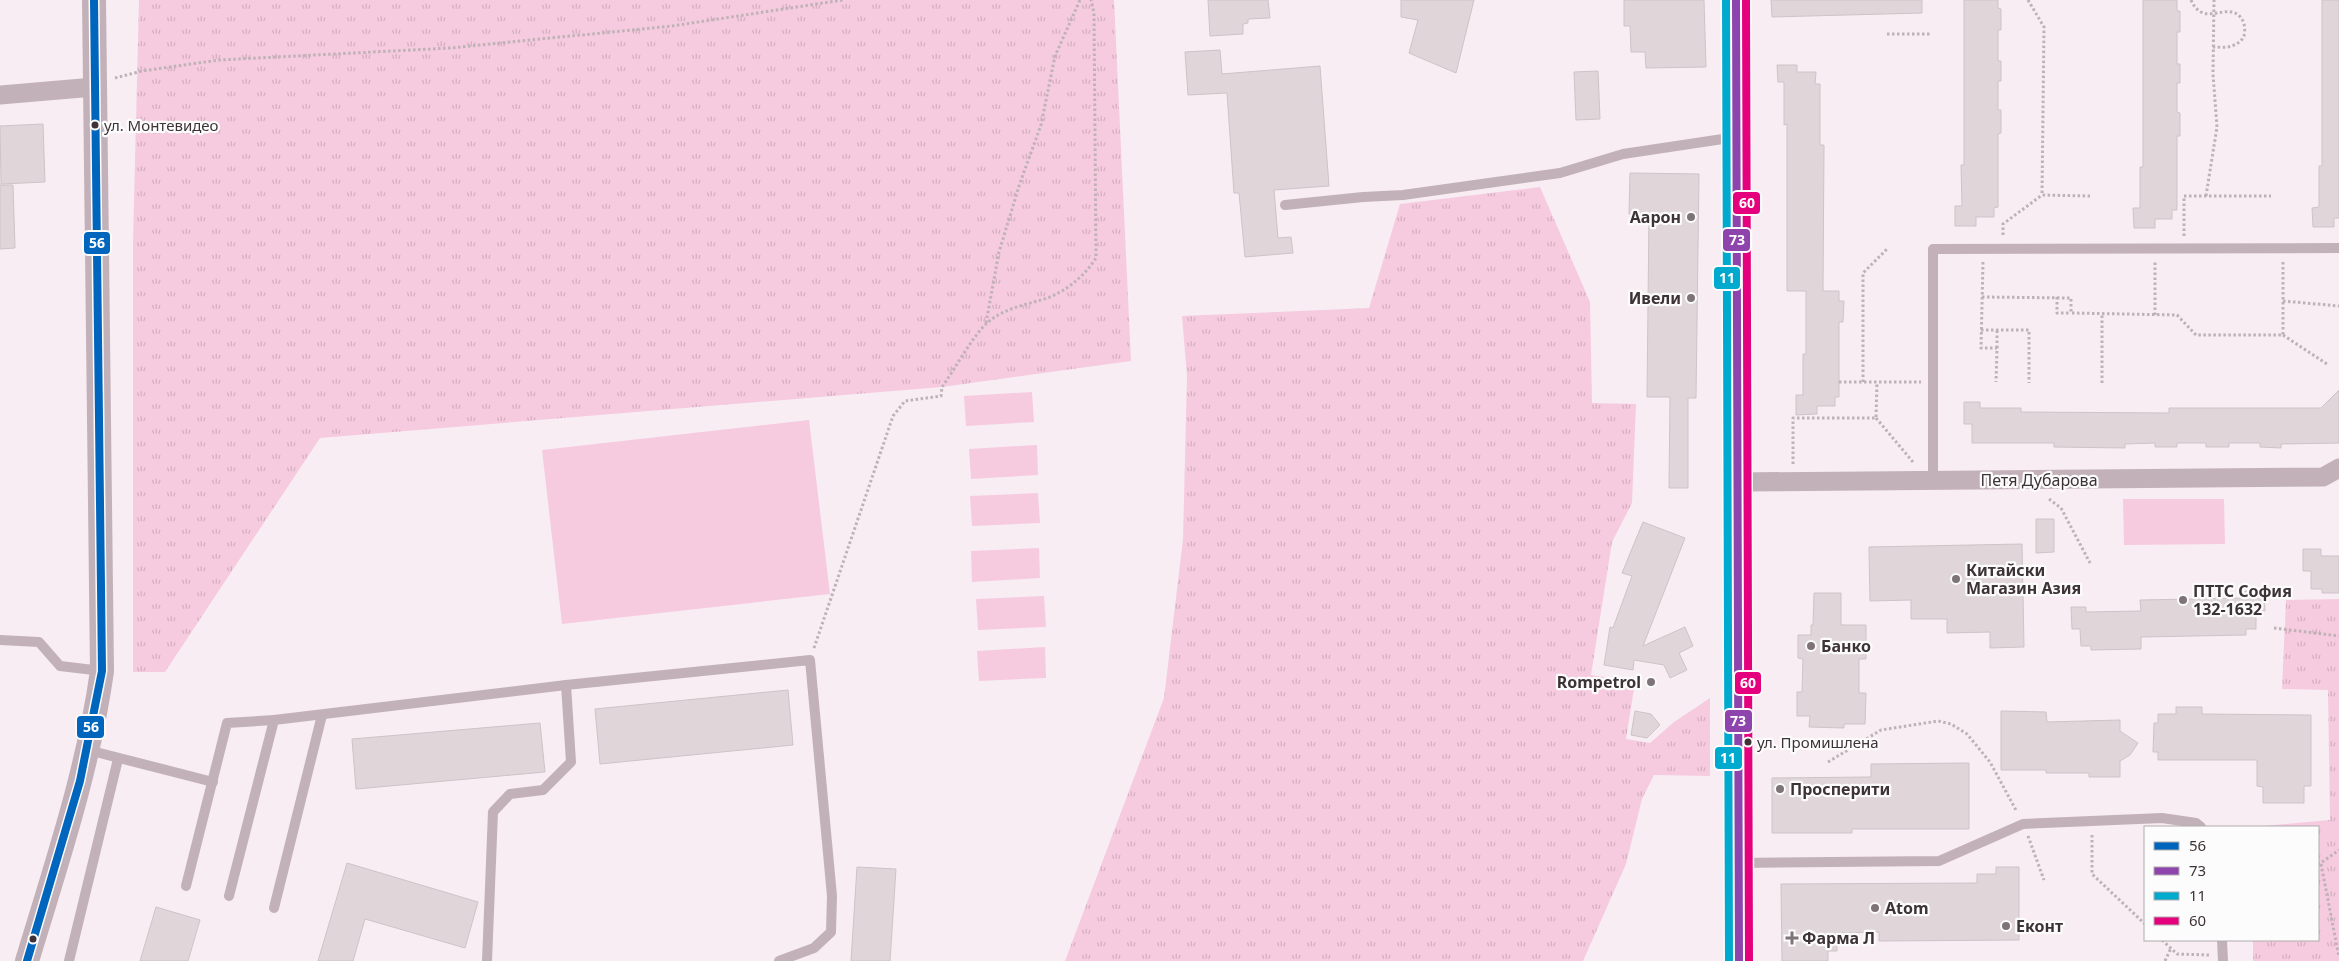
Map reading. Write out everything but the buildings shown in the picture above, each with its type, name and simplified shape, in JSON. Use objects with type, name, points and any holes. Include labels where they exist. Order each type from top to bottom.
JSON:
[{"type":"street","points":[[27,961],[70,820],[88,750],[102,671],[94,0]]},
{"type":"street","points":[[1736,0],[1736,482],[1739,961]]},
{"type":"street","points":[[0,95],[94,87]]},
{"type":"street","name":"Петя Дубарова","points":[[1736,482],[2323,477],[2339,468]]},
{"type":"lane","points":[[1284,205],[1403,195],[1560,173],[1623,154],[1736,136]]},
{"type":"lane","points":[[1933,480],[1933,249],[2339,248]]},
{"type":"lane","points":[[0,640],[39,642],[60,666],[102,671]]},
{"type":"lane","points":[[186,886],[227,723],[322,715],[566,685],[810,660],[832,896],[831,932],[814,948],[779,961]]},
{"type":"lane","points":[[487,961],[493,812],[510,794],[543,790],[571,762],[566,685]]},
{"type":"lane","points":[[274,908],[322,715]]},
{"type":"lane","points":[[229,896],[274,720]]},
{"type":"lane","points":[[88,750],[213,782]]},
{"type":"lane","points":[[69,961],[118,759]]},
{"type":"lane","points":[[1738,863],[1939,861],[2023,824],[2162,818],[2196,823],[2200,826]]},
{"type":"lane","points":[[2222,941],[2223,958]]},
{"type":"path","points":[[94,87],[118,76],[219,60],[386,52],[489,44],[672,26],[844,0]]},
{"type":"path","points":[[986,324],[999,252],[1020,183],[1042,125],[1055,56],[1080,0]]},
{"type":"path","points":[[810,660],[893,416],[905,401],[941,396],[942,387],[986,324],[1009,308],[1051,296],[1074,283],[1087,272],[1096,258],[1094,13],[1091,0]]},
{"type":"path","points":[[2028,0],[2044,27],[2042,195]]},
{"type":"path","points":[[2191,0],[2202,13],[2234,12],[2244,22],[2245,29],[2240,42],[2234,46],[2213,47]]},
{"type":"path","points":[[2206,196],[2217,127],[2213,47],[2214,0]]},
{"type":"path","points":[[1887,34],[1930,34]]},
{"type":"path","points":[[2003,249],[2003,224],[2042,195],[2090,196]]},
{"type":"path","points":[[2184,249],[2184,196],[2272,196]]},
{"type":"path","points":[[2283,248],[2283,335]]},
{"type":"path","points":[[1864,382],[1864,273],[1887,249]]},
{"type":"path","points":[[1983,249],[1981,348],[1997,348]]},
{"type":"path","points":[[2155,249],[2155,315]]},
{"type":"path","points":[[1982,297],[2071,298],[2071,313]]},
{"type":"path","points":[[2057,297],[2058,313],[2177,315],[2196,335],[2283,335],[2327,364]]},
{"type":"path","points":[[2283,301],[2339,306]]},
{"type":"path","points":[[2102,314],[2102,382]]},
{"type":"path","points":[[1981,330],[2029,330],[2029,382]]},
{"type":"path","points":[[1996,382],[1997,330]]},
{"type":"path","points":[[1839,382],[1932,382]]},
{"type":"path","points":[[1877,382],[1876,418],[1907,456],[1933,480]]},
{"type":"path","points":[[1793,481],[1794,418],[1876,418]]},
{"type":"path","points":[[2025,480],[2061,508],[2090,563]]},
{"type":"path","points":[[2274,628],[2339,636]]},
{"type":"path","points":[[1828,762],[1881,730],[1938,722],[1951,724],[1967,734],[1990,762],[2023,824],[2044,880]]},
{"type":"path","points":[[2092,821],[2092,874],[2144,923]]},
{"type":"path","points":[[2339,850],[2319,864],[2339,957]]},
{"type":"path","points":[[2163,941],[2177,954],[2223,958]]},
{"type":"path","points":[[2165,961],[2171,948]]},
{"type":"green space","points":[[139,0],[1114,0],[1131,361],[942,387],[320,438],[165,672],[133,672],[133,242]]},
{"type":"green space","points":[[1540,187],[1590,302],[1592,403],[1636,404],[1632,503],[1612,542],[1591,675],[1635,682],[1626,739],[1650,743],[1674,722],[1710,698],[1710,776],[1654,775],[1642,799],[1626,864],[1583,961],[1065,961],[1164,698],[1183,539],[1187,376],[1182,316],[1369,308],[1400,204]]},
{"type":"green space","points":[[1032,392],[1034,422],[966,426],[964,396]]},
{"type":"green space","points":[[809,420],[830,594],[562,624],[542,450]]},
{"type":"green space","points":[[1037,445],[1038,475],[971,479],[969,449]]},
{"type":"green space","points":[[1038,493],[1040,523],[972,526],[970,496]]},
{"type":"green space","points":[[2123,499],[2224,499],[2225,544],[2124,545]]},
{"type":"green space","points":[[1039,548],[1040,578],[972,582],[971,551]]},
{"type":"green space","points":[[1044,596],[1046,627],[978,630],[976,599]]},
{"type":"green space","points":[[2339,599],[2339,961],[2253,961],[2253,941],[2319,941],[2319,826],[2263,826],[2330,820],[2328,690],[2282,689],[2286,600]]},
{"type":"green space","points":[[1045,647],[1046,678],[979,681],[977,651]]},
{"type":"transit line","name":"56","points":[[27,961],[80,781],[102,671],[94,0]]},
{"type":"transit line","name":"11","points":[[1726,0],[1729,961]]},
{"type":"transit line","name":"73","points":[[1736,0],[1739,961]]},
{"type":"transit line","name":"60","points":[[1746,0],[1749,961]]},
{"type":"place","name":"ул. Монтевидео","points":[[95,125]]},
{"type":"place","name":"Аарон","points":[[1691,217]]},
{"type":"place","name":"Ивели","points":[[1691,298]]},
{"type":"place","name":"Китайски Магазин Азия","points":[[1956,579]]},
{"type":"place","name":"ПТТС София 132-1632","points":[[2183,600]]},
{"type":"place","name":"Банко","points":[[1811,646]]},
{"type":"place","name":"Rompetrol","points":[[1651,682]]},
{"type":"place","name":"ул. Промишлена","points":[[1748,742]]},
{"type":"place","name":"Просперити","points":[[1780,789]]},
{"type":"place","name":"Atom","points":[[1875,908]]},
{"type":"place","name":"Еконт","points":[[2006,926]]},
{"type":"place","name":"Фарма Л","points":[[1792,938]]}]
